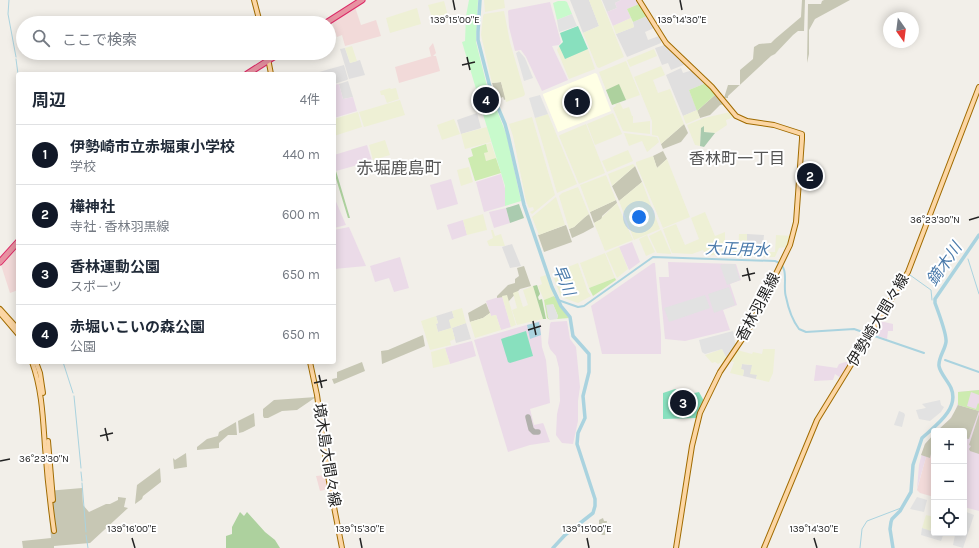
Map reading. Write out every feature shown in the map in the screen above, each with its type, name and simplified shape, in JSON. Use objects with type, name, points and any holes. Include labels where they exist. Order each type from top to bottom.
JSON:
[{"type":"highway","points":[[336,17],[362,0]]},
{"type":"highway","points":[[250,72],[268,61]]},
{"type":"highway","points":[[0,262],[16,244]]},
{"type":"main road","points":[[254,0],[258,16]]},
{"type":"main road","name":"香林羽黒線","points":[[639,0],[666,43],[716,91],[736,116],[747,122],[774,125],[802,134],[802,159],[797,199],[796,227],[790,245],[749,329],[720,372],[700,412],[692,446],[676,548]]},
{"type":"main road","points":[[268,61],[271,72]]},
{"type":"main road","name":"伊勢崎大間々線","points":[[764,548],[817,420],[908,272],[979,87]]},
{"type":"main road","points":[[0,309],[16,327]]},
{"type":"main road","points":[[0,313],[16,332]]},
{"type":"main road","points":[[33,364],[42,400],[47,470],[54,530],[44,404],[41,380],[37,364]]},
{"type":"main road","name":"境木島大間々線","points":[[310,364],[317,395],[328,476],[342,548]]},
{"type":"shaded area","points":[[484,0],[504,0],[505,8],[485,12]]},
{"type":"shaded area","points":[[570,0],[589,0],[599,26],[583,33]]},
{"type":"shaded area","points":[[589,0],[601,0],[624,57],[599,68],[597,67],[583,33],[599,26]]},
{"type":"shaded area","points":[[602,0],[621,0],[615,3],[617,8],[607,12]]},
{"type":"shaded area","points":[[621,0],[637,0],[639,4],[627,9],[631,18],[613,26],[607,12],[617,8],[615,3]]},
{"type":"shaded area","points":[[802,0],[805,0],[804,31],[798,31],[793,35],[775,54],[740,85],[740,70],[753,59],[754,47],[759,44],[771,43],[801,17]]},
{"type":"shaded area","points":[[824,0],[850,0],[815,19],[809,30],[809,54],[807,63],[808,4],[821,4]]},
{"type":"shaded area","points":[[444,1],[448,16],[433,21],[428,5]]},
{"type":"shaded area","points":[[550,2],[561,42],[559,45],[552,46],[568,80],[542,91],[526,57],[521,50],[515,51],[509,27],[508,11]]},
{"type":"shaded area","points":[[355,7],[361,25],[376,20],[381,36],[345,46],[342,35],[337,37],[336,19]]},
{"type":"shaded area","points":[[417,8],[421,24],[390,33],[386,18]]},
{"type":"shaded area","points":[[504,11],[510,42],[525,94],[524,96],[506,102],[501,82],[492,83],[481,35],[484,14]]},
{"type":"shaded area","points":[[572,14],[577,26],[559,32],[557,20]]},
{"type":"shaded area","points":[[647,16],[654,28],[645,32],[648,40],[659,36],[661,43],[627,57],[616,34],[634,27],[633,22]]},
{"type":"shaded area","points":[[631,18],[634,27],[616,34],[613,26]]},
{"type":"shaded area","points":[[433,43],[436,53],[433,56],[436,56],[440,71],[399,83],[395,67],[432,56],[429,48]]},
{"type":"shaded area","points":[[665,45],[686,64],[671,70],[668,63],[662,65],[655,48]]},
{"type":"shaded area","points":[[352,46],[357,61],[350,63],[345,48]]},
{"type":"shaded area","points":[[559,46],[565,58],[588,49],[595,69],[569,79],[557,50]]},
{"type":"shaded area","points":[[345,48],[350,63],[360,60],[365,75],[349,79],[340,49]]},
{"type":"shaded area","points":[[654,49],[657,56],[630,67],[627,60]]},
{"type":"shaded area","points":[[519,51],[525,58],[533,78],[524,81],[516,53]]},
{"type":"shaded area","points":[[626,61],[640,95],[626,100],[619,85],[606,90],[599,72]]},
{"type":"shaded area","points":[[344,65],[348,79],[336,83],[336,72],[319,72]]},
{"type":"shaded area","points":[[661,66],[665,75],[653,80],[658,93],[670,89],[684,124],[661,144],[658,136],[652,135],[652,121],[634,77]]},
{"type":"shaded area","points":[[681,68],[683,73],[693,70],[706,83],[689,90],[697,110],[683,116],[666,75]]},
{"type":"shaded area","points":[[595,73],[597,74],[611,111],[558,132],[543,94]]},
{"type":"shaded area","points":[[348,81],[353,97],[343,99],[339,84]]},
{"type":"shaded area","points":[[501,82],[506,99],[504,100],[503,97],[498,99],[492,83]]},
{"type":"shaded area","points":[[339,84],[343,99],[353,97],[357,111],[336,117],[336,85]]},
{"type":"shaded area","points":[[728,85],[740,85],[728,96],[728,98],[724,98]]},
{"type":"shaded area","points":[[396,88],[399,99],[387,103],[384,95],[381,95],[380,91]]},
{"type":"shaded area","points":[[716,94],[724,104],[720,105],[710,115],[700,118],[697,111]]},
{"type":"shaded area","points":[[540,95],[548,114],[535,118],[529,98]]},
{"type":"shaded area","points":[[400,100],[405,115],[364,127],[359,112]]},
{"type":"shaded area","points":[[620,103],[623,109],[629,107],[633,116],[633,123],[650,121],[650,134],[623,131],[613,108],[616,106],[615,104]]},
{"type":"shaded area","points":[[697,110],[700,118],[686,124],[683,116]]},
{"type":"shaded area","points":[[358,112],[362,127],[336,135],[336,118]]},
{"type":"shaded area","points":[[730,112],[734,117],[726,120],[727,125],[715,133],[704,132],[701,128],[700,146],[695,145],[687,125],[704,118]]},
{"type":"shaded area","points":[[477,113],[481,128],[461,134],[457,120]]},
{"type":"shaded area","points":[[613,113],[622,134],[595,145],[587,124]]},
{"type":"shaded area","points":[[548,114],[577,184],[557,193],[535,118]]},
{"type":"shaded area","points":[[532,117],[555,195],[532,214],[530,212],[534,210],[533,207],[529,208],[526,201],[513,136],[509,124]]},
{"type":"shaded area","points":[[454,119],[460,134],[442,140],[437,125]]},
{"type":"shaded area","points":[[586,124],[605,173],[579,184],[559,136]]},
{"type":"shaded area","points":[[684,124],[688,133],[681,142],[663,149],[661,144]]},
{"type":"shaded area","points":[[704,126],[704,132],[715,133],[704,147],[700,146],[701,128]]},
{"type":"shaded area","points":[[487,127],[491,142],[465,149],[461,134]]},
{"type":"shaded area","points":[[624,133],[657,137],[659,142],[647,152],[642,141],[629,146]]},
{"type":"shaded area","points":[[385,140],[390,155],[373,160],[369,145]]},
{"type":"shaded area","points":[[491,143],[496,158],[486,161],[484,153],[488,151],[486,144]]},
{"type":"shaded area","points":[[367,145],[372,161],[336,171],[336,154]]},
{"type":"shaded area","points":[[628,150],[633,161],[607,172],[602,161]]},
{"type":"shaded area","points":[[663,151],[667,159],[657,168],[653,156]]},
{"type":"shaded area","points":[[653,156],[657,168],[667,159],[690,217],[663,228],[636,164],[636,162]]},
{"type":"shaded area","points":[[633,164],[635,166],[612,186],[608,174]]},
{"type":"shaded area","points":[[635,166],[642,182],[619,201],[612,186]]},
{"type":"shaded area","points":[[469,167],[473,182],[461,186],[457,170]]},
{"type":"shaded area","points":[[501,174],[506,192],[505,206],[484,212],[476,182]]},
{"type":"shaded area","points":[[606,175],[616,200],[590,212],[580,185]]},
{"type":"shaded area","points":[[451,179],[458,204],[437,210],[430,185]]},
{"type":"shaded area","points":[[642,182],[660,229],[634,240],[619,201]]},
{"type":"shaded area","points":[[578,187],[589,214],[574,227],[569,229],[559,196],[562,193]]},
{"type":"shaded area","points":[[556,197],[565,225],[539,235],[532,217]]},
{"type":"shaded area","points":[[616,200],[617,203],[602,216],[602,219],[594,223],[590,212]]},
{"type":"shaded area","points":[[336,202],[346,225],[336,228]]},
{"type":"shaded area","points":[[617,203],[633,240],[605,251],[594,223],[601,219]]},
{"type":"shaded area","points":[[519,204],[524,218],[510,223],[506,208]]},
{"type":"shaded area","points":[[506,208],[510,223],[494,228],[489,212]]},
{"type":"shaded area","points":[[705,212],[715,236],[725,232],[725,245],[737,246],[737,257],[724,256],[720,246],[713,249],[716,255],[706,255],[703,250],[692,254],[672,253],[663,229],[676,224],[685,245],[699,239],[691,218]]},
{"type":"shaded area","points":[[483,214],[487,230],[467,235],[463,220]]},
{"type":"shaded area","points":[[589,214],[594,227],[572,238],[569,229],[574,227]]},
{"type":"shaded area","points":[[463,220],[467,235],[452,240],[447,225]]},
{"type":"shaded area","points":[[566,225],[572,242],[544,252],[538,235]]},
{"type":"shaded area","points":[[349,227],[366,266],[336,269],[336,230]]},
{"type":"shaded area","points":[[491,230],[493,230],[495,236],[501,234],[505,246],[489,246],[487,241],[493,238]]},
{"type":"shaded area","points":[[661,230],[671,254],[657,253],[649,236]]},
{"type":"shaded area","points":[[739,234],[747,234],[747,244],[762,244],[762,257],[738,256]]},
{"type":"shaded area","points":[[747,234],[764,235],[763,244],[747,244]]},
{"type":"shaded area","points":[[647,235],[655,252],[646,256],[639,239]]},
{"type":"shaded area","points":[[776,235],[792,236],[787,247],[779,248],[775,257],[764,257],[764,252],[775,252]]},
{"type":"shaded area","points":[[632,242],[640,262],[629,270],[619,247]]},
{"type":"shaded area","points":[[512,244],[521,266],[510,268],[502,247]]},
{"type":"shaded area","points":[[619,247],[628,269],[617,278],[606,253]]},
{"type":"shaded area","points":[[16,248],[16,291],[10,293],[1,265]]},
{"type":"shaded area","points":[[605,253],[615,278],[589,288],[580,263]]},
{"type":"shaded area","points":[[400,257],[409,288],[394,292],[389,278],[375,282],[370,266]]},
{"type":"shaded area","points":[[668,262],[736,264],[741,280],[730,284],[737,305],[723,310],[730,330],[685,341],[665,339],[659,277],[669,277]]},
{"type":"shaded area","points":[[578,263],[588,292],[591,296],[578,303],[561,297],[552,273]]},
{"type":"shaded area","points":[[655,263],[661,334],[661,354],[602,354],[591,306]]},
{"type":"shaded area","points":[[735,264],[740,280],[727,285],[720,265]]},
{"type":"shaded area","points":[[524,266],[531,286],[520,289],[508,302],[503,297],[497,298],[497,296],[508,285],[515,283],[515,279],[519,276],[517,268]]},
{"type":"shaded area","points":[[546,275],[554,296],[544,300],[538,286],[542,284],[540,277]]},
{"type":"shaded area","points":[[533,286],[543,319],[517,325],[512,310],[517,308],[513,293],[518,291],[523,307],[528,305],[523,290]]},
{"type":"shaded area","points":[[729,287],[735,305],[714,313],[708,294]]},
{"type":"shaded area","points":[[507,295],[516,325],[511,327],[502,296]]},
{"type":"shaded area","points":[[705,295],[710,308],[669,322],[664,308]]},
{"type":"shaded area","points":[[502,296],[511,327],[501,330],[496,315],[491,316],[486,301]]},
{"type":"shaded area","points":[[486,303],[490,313],[483,318],[470,322],[468,313]]},
{"type":"shaded area","points":[[553,304],[558,316],[557,319],[550,320],[546,305]]},
{"type":"shaded area","points":[[462,308],[466,323],[452,328],[455,339],[450,341],[451,345],[430,350],[421,321],[436,316],[438,332],[451,328],[449,320],[454,318],[452,311]]},
{"type":"shaded area","points":[[452,311],[454,318],[449,320],[452,328],[438,332],[436,316]]},
{"type":"shaded area","points":[[490,313],[491,316],[496,315],[501,330],[475,338],[470,322],[483,318]]},
{"type":"shaded area","points":[[540,321],[542,347],[546,360],[550,403],[530,409],[534,425],[543,423],[550,442],[530,445],[508,452],[474,340]]},
{"type":"shaded area","points":[[567,321],[570,339],[576,347],[580,387],[578,421],[573,444],[562,443],[556,435],[557,414],[560,401],[559,368],[556,356],[550,349],[548,343],[551,322]]},
{"type":"shaded area","points":[[880,321],[893,324],[893,331],[888,331],[887,339],[872,334]]},
{"type":"shaded area","points":[[466,323],[471,339],[456,343],[452,328]]},
{"type":"shaded area","points":[[733,331],[736,347],[727,359],[722,349],[705,354],[702,352],[699,340]]},
{"type":"shaded area","points":[[423,335],[425,346],[382,364],[381,351],[388,350]]},
{"type":"shaded area","points":[[472,341],[476,356],[450,364],[445,348]]},
{"type":"shaded area","points":[[445,348],[450,364],[433,368],[431,352]]},
{"type":"shaded area","points":[[722,349],[727,359],[718,364],[715,362],[712,363],[705,355]]},
{"type":"shaded area","points":[[763,349],[775,349],[773,373],[769,382],[756,379],[757,375],[750,374],[752,365],[742,364],[741,369],[744,370],[743,376],[730,373],[734,362],[729,361],[737,350],[752,354],[753,352],[762,354]]},
{"type":"shaded area","points":[[849,361],[851,363],[841,378],[835,374],[833,380],[814,381],[816,365],[837,368],[839,364]]},
{"type":"shaded area","points":[[362,362],[365,371],[334,384],[332,379],[337,378],[337,372]]},
{"type":"shaded area","points":[[742,364],[752,365],[757,375],[756,379],[743,376],[744,370],[741,369]]},
{"type":"shaded area","points":[[979,390],[979,511],[967,508],[967,428],[940,428],[955,412],[958,402],[958,392]]},
{"type":"shaded area","points":[[316,397],[297,410],[282,411],[268,418],[264,418],[263,416],[263,409],[274,400]]},
{"type":"shaded area","points":[[940,400],[941,405],[944,407],[941,412],[930,421],[919,419],[916,410],[926,408],[922,404]]},
{"type":"shaded area","points":[[958,405],[979,411],[969,439],[967,439],[967,428],[940,428],[951,418]]},
{"type":"shaded area","points":[[899,411],[905,415],[902,427],[894,425]]},
{"type":"shaded area","points":[[254,413],[255,426],[239,433],[238,421]]},
{"type":"shaded area","points":[[979,414],[979,454],[970,451],[969,449],[971,446],[969,445]]},
{"type":"shaded area","points":[[236,422],[237,435],[228,435],[219,443],[219,448],[197,450],[197,447],[207,439],[218,436],[219,432]]},
{"type":"shaded area","points":[[931,437],[930,458],[926,457],[917,489],[919,465],[925,444]]},
{"type":"shaded area","points":[[931,437],[930,458],[921,455],[925,444]]},
{"type":"shaded area","points":[[186,453],[187,467],[174,469],[173,458],[175,460]]},
{"type":"shaded area","points":[[931,454],[931,496],[920,493],[917,490],[926,457]]},
{"type":"shaded area","points":[[160,468],[161,482],[135,504],[137,485]]},
{"type":"shaded area","points":[[326,475],[329,489],[320,491],[316,476]]},
{"type":"shaded area","points":[[82,488],[83,505],[89,512],[118,500],[118,497],[126,498],[124,507],[128,508],[90,543],[54,546],[54,548],[23,548],[22,541],[51,538],[47,491]]},
{"type":"shaded area","points":[[917,497],[927,500],[924,512],[910,509]]},
{"type":"shaded area","points":[[967,512],[974,515],[967,536]]},
{"type":"shaded area","points":[[926,515],[931,516],[930,531],[922,528]]},
{"type":"shaded area","points":[[603,518],[604,521],[607,521],[605,535],[602,535],[599,531],[599,520]]},
{"type":"shaded area","points":[[922,528],[931,531],[931,536],[943,536],[941,541],[921,535]]},
{"type":"shaded area","points":[[955,536],[967,536],[963,548],[953,545]]},
{"type":"green space","points":[[469,0],[478,0],[476,42],[488,90],[495,105],[493,108],[496,108],[507,136],[521,201],[505,206],[505,186],[482,111],[492,108],[492,106],[482,109],[462,42],[465,41],[466,16]]},
{"type":"green space","points":[[558,1],[567,2],[572,14],[557,20],[553,3]]},
{"type":"green space","points":[[639,4],[647,16],[633,22],[627,9]]},
{"type":"green space","points":[[578,26],[588,49],[565,59],[559,46],[563,42],[560,33]]},
{"type":"green space","points":[[706,83],[716,94],[697,111],[689,90]]},
{"type":"green space","points":[[619,84],[626,100],[612,105],[606,90]]},
{"type":"green space","points":[[486,144],[488,152],[484,153],[486,161],[496,158],[501,173],[475,181],[468,158],[473,156],[471,149]]},
{"type":"green space","points":[[336,171],[350,218],[348,218],[336,179]]},
{"type":"green space","points":[[615,278],[616,280],[593,296],[589,288]]},
{"type":"green space","points":[[537,285],[540,294],[538,297],[539,300],[542,299],[546,319],[543,319],[533,286]]},
{"type":"green space","points":[[554,296],[569,318],[557,319],[558,316],[553,304],[548,317],[550,320],[547,318],[544,300]]},
{"type":"green space","points":[[526,331],[533,356],[510,363],[508,362],[501,339]]},
{"type":"green space","points":[[675,389],[685,395],[699,392],[704,401],[697,418],[663,419],[663,393]]},
{"type":"green space","points":[[979,390],[979,395],[971,392],[967,406],[976,409],[978,403],[979,411],[958,405],[958,392]]},
{"type":"green space","points":[[240,512],[244,516],[247,512],[265,532],[275,540],[280,548],[226,548],[226,536],[232,534],[232,527]]},
{"type":"water","points":[[539,322],[541,335],[530,339],[527,325]]},
{"type":"waterway","points":[[9,0],[8,14],[16,57]]},
{"type":"waterway","name":"早川","points":[[480,0],[478,40],[491,91],[505,124],[524,205],[552,287],[561,306],[570,317],[573,336],[589,354],[589,372],[583,396],[585,418],[578,433],[577,444],[595,499],[595,506],[593,513],[565,535],[553,548]]},
{"type":"waterway","points":[[16,60],[18,72]]},
{"type":"waterway","name":"鏑木川","points":[[893,548],[890,529],[891,522],[900,511],[911,492],[913,465],[922,438],[945,416],[952,403],[953,396],[951,388],[939,366],[946,339],[935,299],[979,235]]},
{"type":"waterway","name":"大正用水","points":[[558,300],[578,307],[584,306],[653,257],[775,261],[780,263],[783,267],[785,276],[785,292],[789,309],[799,329],[806,332],[854,329],[924,353]]},
{"type":"waterway","points":[[968,259],[979,294]]},
{"type":"waterway","points":[[910,275],[931,290],[932,300]]},
{"type":"waterway","name":"大正用水","points":[[945,360],[979,372]]},
{"type":"waterway","points":[[64,364],[73,393]]},
{"type":"waterway","points":[[74,396],[81,468]]},
{"type":"waterway","points":[[81,472],[82,481]]},
{"type":"waterway","points":[[82,483],[86,532]]},
{"type":"waterway","points":[[860,548],[862,529],[867,521],[901,508]]},
{"type":"waterway","points":[[86,535],[88,548]]},
{"type":"taxiway","points":[[528,417],[531,429],[534,432],[538,432]]},
{"type":"place","name":"赤堀いこいの森公園","points":[[486,100]]},
{"type":"place","name":"伊勢崎市立赤堀東小学校","points":[[577,102]]},
{"type":"place","name":"樺神社","points":[[810,176]]},
{"type":"place","name":"香林運動公園","points":[[683,403]]},
{"type":"district","name":"香林町一丁目","points":[[737,158]]},
{"type":"district","name":"赤堀鹿島町","points":[[399,168]]}]
